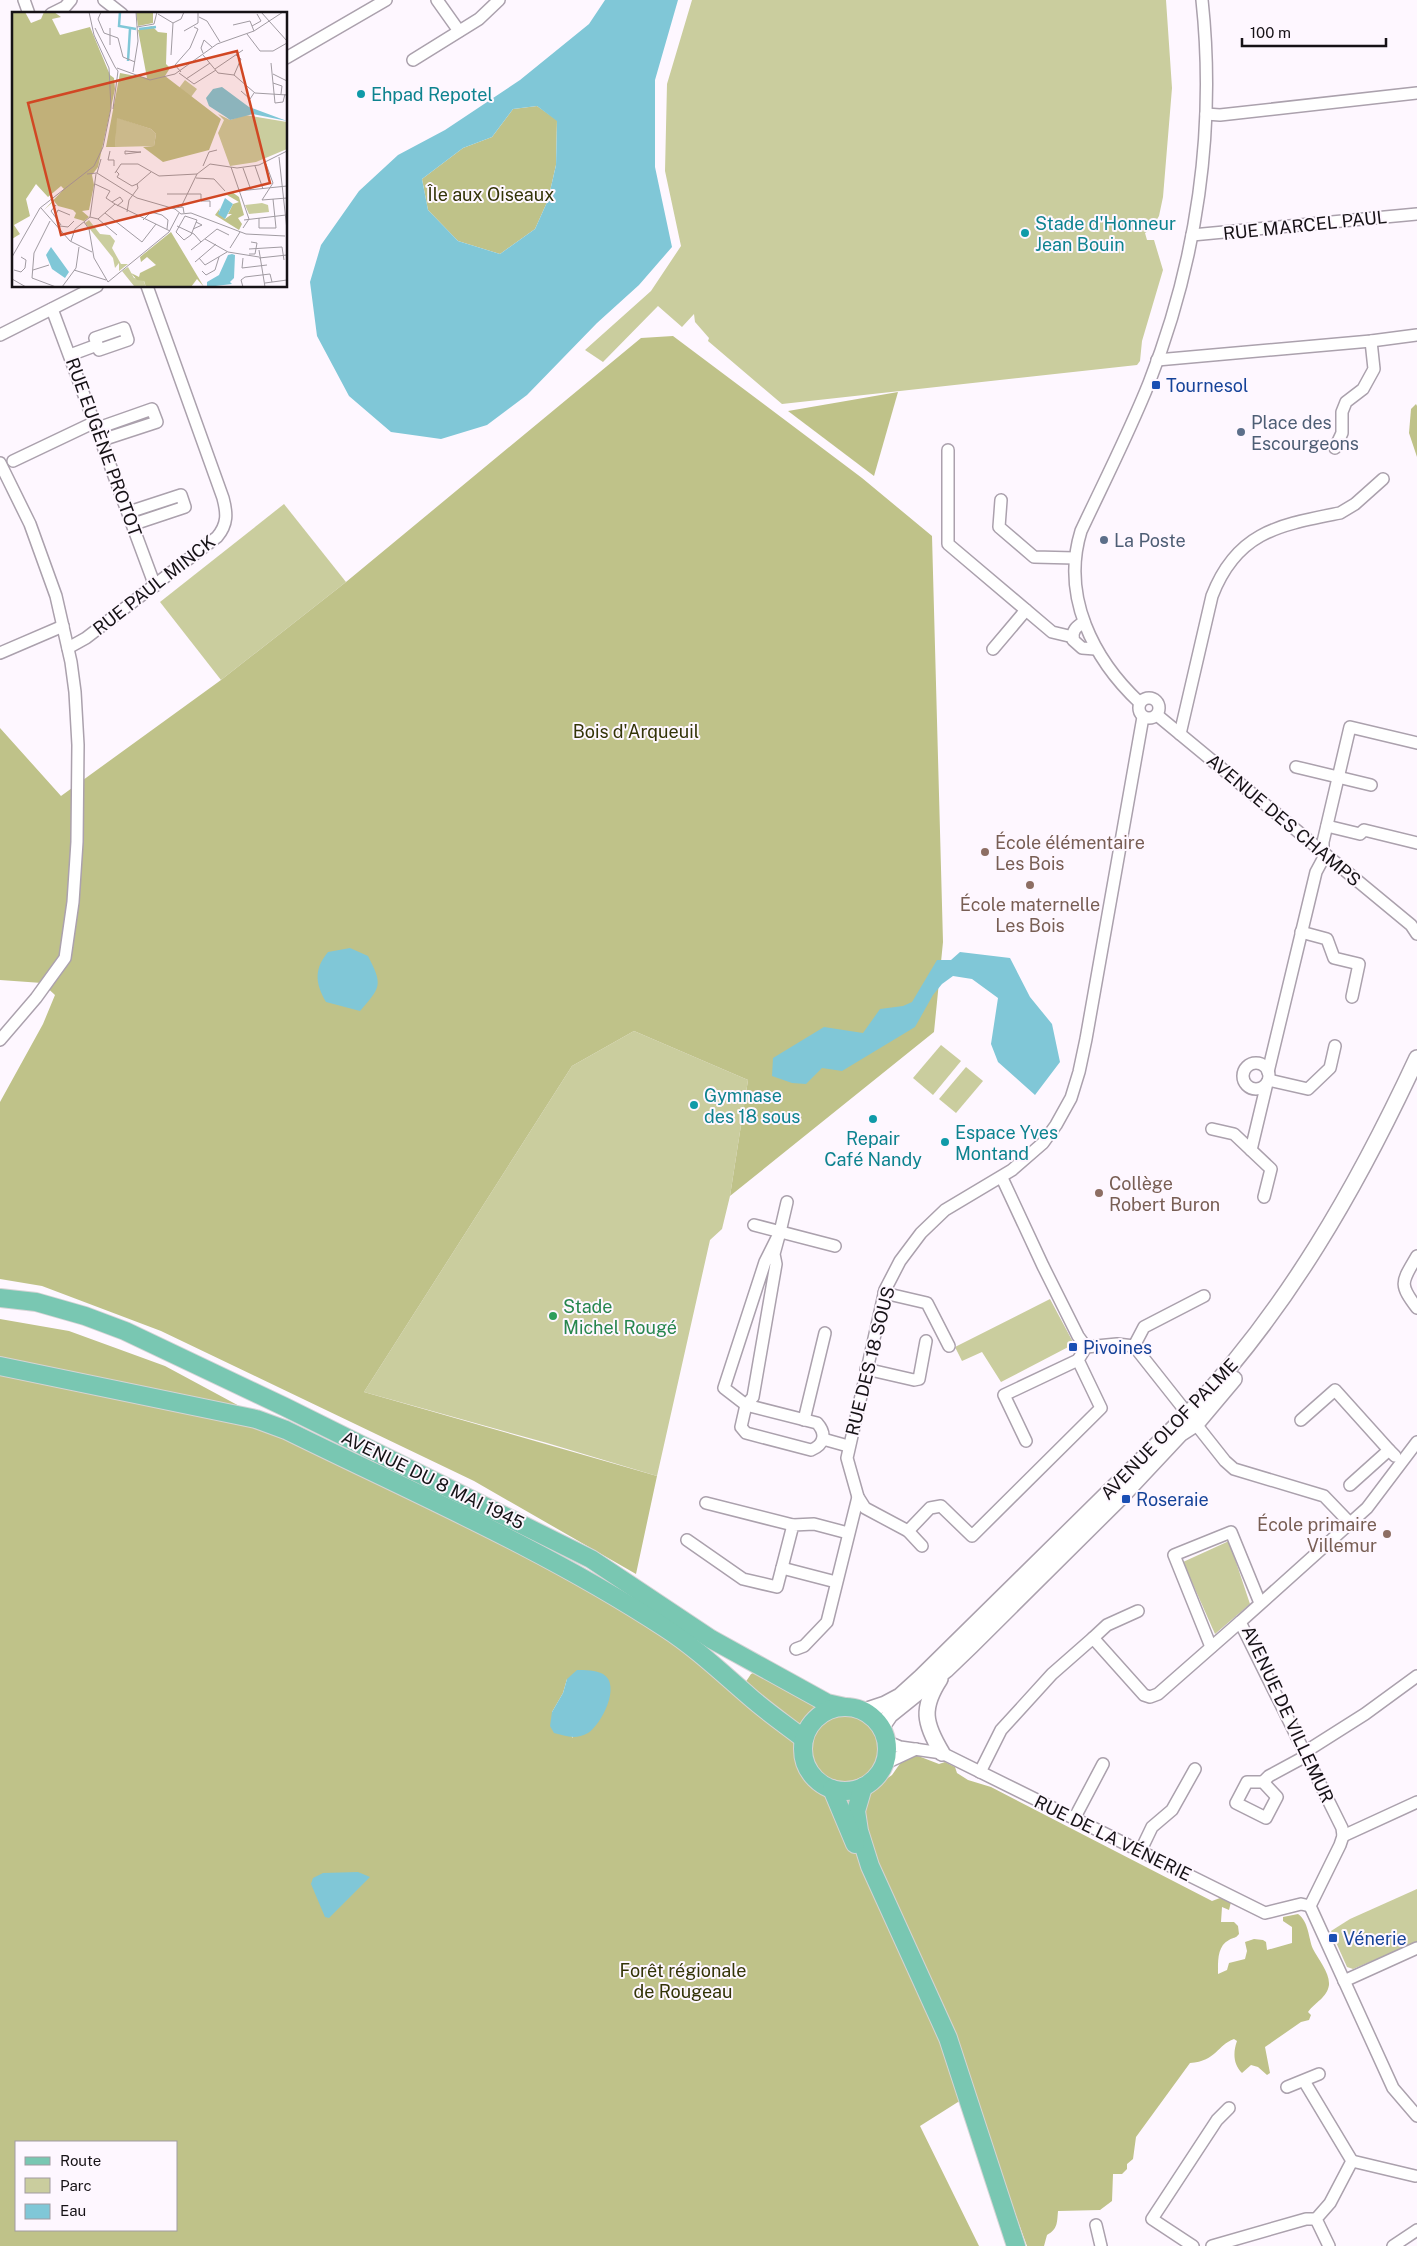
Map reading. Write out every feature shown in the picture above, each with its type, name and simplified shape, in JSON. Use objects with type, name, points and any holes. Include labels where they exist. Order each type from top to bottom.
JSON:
[{"type":"main road","name":"AVENUE OLOF PALME","points":[[884,1735],[890,1715],[946,1670],[1121,1497],[1193,1418],[1267,1322],[1309,1260],[1351,1190],[1417,1058]]},
{"type":"main road","name":"AVENUE OLOF PALME","points":[[864,1712],[900,1696],[921,1677],[1193,1418],[1253,1356],[1318,1263],[1362,1189],[1417,1080]]},
{"type":"main road","name":"AVENUE DU 8 MAI 1945","points":[[0,1298],[36,1302],[85,1316],[125,1331],[285,1407],[591,1559],[711,1639],[798,1685],[827,1703],[845,1707]]},
{"type":"main road","points":[[0,1366],[256,1419],[286,1430],[592,1582],[668,1629],[804,1739]]},
{"type":"main road","points":[[942,1753],[928,1725],[927,1704],[931,1693],[946,1670]]},
{"type":"main road","points":[[845,1707],[864,1712],[876,1720],[884,1735],[884,1764],[872,1781],[863,1787],[851,1790],[832,1789],[819,1782],[811,1774],[803,1754],[804,1739],[809,1726],[819,1716],[830,1710],[845,1707]]},
{"type":"main road","points":[[863,1787],[856,1811],[859,1831],[870,1866],[948,2038],[1016,2246]]},
{"type":"main road","points":[[832,1789],[848,1831],[870,1866]]},
{"type":"street","points":[[24,0],[29,12]]},
{"type":"street","points":[[55,12],[65,7],[71,0]]},
{"type":"street","points":[[104,0],[119,12]]},
{"type":"street","points":[[288,57],[386,0]]},
{"type":"street","points":[[437,0],[459,31]]},
{"type":"street","points":[[413,60],[479,19],[499,0]]},
{"type":"street","points":[[1157,716],[1149,719],[1143,717],[1139,710],[1140,703],[1113,675],[1095,649],[1084,622],[1075,581],[1075,558],[1081,531],[1157,360],[1178,295],[1192,235],[1202,168],[1206,114],[1207,64],[1202,0]]},
{"type":"street","points":[[1206,114],[1220,115],[1417,94]]},
{"type":"street","name":"RUE MARCEL PAUL","points":[[1192,235],[1417,214]]},
{"type":"street","points":[[0,335],[93,288]]},
{"type":"street","name":"RUE PAUL MINCK","points":[[68,648],[86,638],[217,536],[222,531],[226,520],[223,498],[148,288]]},
{"type":"street","name":"RUE EUGÈNE PROTOT","points":[[52,309],[134,524],[155,586]]},
{"type":"street","points":[[1157,360],[1371,341],[1417,335]]},
{"type":"street","points":[[1335,448],[1342,434],[1342,412],[1346,402],[1363,390],[1374,369],[1371,341]]},
{"type":"street","points":[[70,355],[97,345]]},
{"type":"street","points":[[13,462],[96,425],[152,409],[157,422],[102,440]]},
{"type":"street","points":[[948,450],[948,544],[1052,632],[1072,637],[1077,645],[1082,648],[1095,649]]},
{"type":"street","points":[[0,463],[30,524],[56,596],[68,648],[75,692],[78,745],[77,842],[70,928],[65,958],[36,998],[0,1040]]},
{"type":"street","points":[[1180,734],[1212,596],[1220,578],[1236,556],[1255,539],[1274,528],[1284,524],[1340,513],[1349,509],[1383,479]]},
{"type":"street","points":[[129,512],[181,495],[185,507],[134,524]]},
{"type":"street","points":[[1001,500],[999,527],[1034,557],[1075,558]]},
{"type":"street","points":[[993,649],[1026,610]]},
{"type":"street","points":[[1072,637],[1076,627],[1084,622]]},
{"type":"street","points":[[0,653],[63,626]]},
{"type":"street","name":"AVENUE DES CHAMPS","points":[[1140,703],[1147,698],[1156,700],[1160,709],[1157,716],[1415,929]]},
{"type":"street","name":"RUE DES 18 SOUS","points":[[858,1498],[847,1458],[848,1446],[884,1293],[900,1261],[920,1233],[945,1210],[1002,1178],[1042,1143],[1066,1109],[1076,1082],[1089,1024],[1143,717]]},
{"type":"street","points":[[1251,1150],[1301,932],[1316,872],[1323,858],[1323,842],[1350,726],[1417,743]]},
{"type":"street","points":[[1296,767],[1371,785]]},
{"type":"street","points":[[1327,826],[1360,834],[1364,830],[1417,843]]},
{"type":"street","points":[[1301,932],[1327,939],[1334,958],[1360,964],[1352,996]]},
{"type":"street","points":[[1268,1078],[1308,1089],[1330,1068],[1335,1046]]},
{"type":"street","points":[[1212,1129],[1234,1134],[1271,1169],[1264,1197]]},
{"type":"street","points":[[1002,1178],[1043,1266],[1078,1336],[1086,1347]]},
{"type":"street","points":[[780,1232],[765,1262],[724,1388],[746,1405],[817,1423],[822,1428],[823,1439],[819,1447],[811,1450],[746,1433],[741,1427],[746,1405],[753,1397],[776,1264],[774,1254],[780,1232],[787,1202]]},
{"type":"street","points":[[754,1225],[835,1246]]},
{"type":"street","points":[[1417,1256],[1404,1280],[1404,1292],[1417,1308]]},
{"type":"street","points":[[884,1293],[926,1303],[949,1346]]},
{"type":"street","points":[[1134,1346],[1144,1327],[1204,1296]]},
{"type":"street","points":[[804,1420],[826,1332]]},
{"type":"street","points":[[866,1369],[914,1380],[919,1379],[926,1341]]},
{"type":"street","points":[[1086,1347],[1117,1344],[1134,1346],[1193,1418],[1225,1461],[1234,1469],[1324,1496],[1350,1523]]},
{"type":"street","points":[[1026,1442],[1004,1395],[1078,1360],[1086,1347]]},
{"type":"street","points":[[908,1531],[930,1508],[941,1506],[972,1536],[1101,1408],[1078,1360]]},
{"type":"street","points":[[1301,1420],[1335,1390],[1402,1462]]},
{"type":"street","points":[[823,1439],[848,1446]]},
{"type":"street","name":"AVENUE DE VILLEMUR","points":[[1343,1836],[1342,1828],[1240,1622],[1372,1503],[1417,1442]]},
{"type":"street","points":[[1350,1486],[1389,1450]]},
{"type":"street","points":[[858,1498],[865,1508],[908,1531],[922,1546]]},
{"type":"street","points":[[796,1649],[804,1646],[827,1622],[858,1498]]},
{"type":"street","points":[[706,1503],[793,1525],[814,1524],[848,1533]]},
{"type":"street","points":[[687,1540],[743,1579],[777,1587],[793,1525]]},
{"type":"street","points":[[1211,1647],[1174,1555],[1231,1532],[1260,1604]]},
{"type":"street","points":[[782,1568],[836,1582]]},
{"type":"street","points":[[980,1772],[1001,1730],[1052,1674],[1094,1638],[1107,1624],[1138,1611]]},
{"type":"street","points":[[1094,1638],[1144,1695],[1150,1697],[1158,1694],[1240,1622]]},
{"type":"street","points":[[1263,1782],[1269,1776],[1306,1754],[1365,1714],[1417,1676]]},
{"type":"street","name":"RUE DE LA VÉNERIE","points":[[884,1735],[916,1750],[942,1753],[1265,1913],[1301,1904],[1310,1906]]},
{"type":"street","points":[[884,1764],[916,1750]]},
{"type":"street","points":[[1074,1819],[1103,1764]]},
{"type":"street","points":[[1140,1852],[1152,1827],[1172,1810],[1195,1769]]},
{"type":"street","points":[[1417,1802],[1343,1836],[1310,1906],[1393,2088],[1417,2116]]},
{"type":"street","points":[[1344,1981],[1417,1948]]},
{"type":"street","points":[[1287,2087],[1319,2074]]},
{"type":"street","points":[[1304,2081],[1352,2162],[1415,2176]]},
{"type":"street","points":[[1193,2246],[1152,2219],[1217,2120],[1229,2108]]},
{"type":"street","points":[[1212,2246],[1306,2219],[1316,2218],[1330,2203],[1352,2162]]},
{"type":"street","points":[[1316,2218],[1329,2246]]},
{"type":"street","points":[[1096,2225],[1101,2246]]},
{"type":"street","points":[[1393,2246],[1417,2230]]},
{"type":"green space","points":[[692,0],[1166,0],[1172,88],[1163,197],[1159,216],[1151,229],[1145,233],[1147,240],[1154,240],[1163,270],[1142,341],[1140,361],[1137,365],[782,404],[708,341],[709,338],[695,322],[694,314],[682,327],[658,306],[603,362],[585,350],[651,291],[681,246],[665,171],[667,84]]},
{"type":"green space","name":"Île aux Oiseaux","points":[[537,106],[557,120],[556,165],[548,200],[535,229],[500,254],[458,241],[428,210],[422,179],[463,148],[492,137],[513,109]]},
{"type":"green space","name":"Bois d'Arqueuil","points":[[673,336],[862,478],[932,536],[943,942],[934,1032],[730,1196],[748,1080],[634,1031],[572,1066],[364,1392],[657,1476],[636,1574],[474,1481],[161,1331],[42,1286],[0,1279],[0,1102],[43,1024],[55,995],[42,983],[0,980],[0,728],[61,796],[221,680],[346,582],[641,338]]},
{"type":"green space","points":[[898,392],[874,476],[788,411]]},
{"type":"green space","points":[[1416,404],[1417,457],[1409,433],[1411,409]]},
{"type":"green space","points":[[284,504],[346,582],[221,680],[160,602]]},
{"type":"green space","name":"Stade Michel Rougé","points":[[634,1031],[748,1080],[730,1196],[722,1229],[710,1240],[657,1476],[364,1392],[572,1066]]},
{"type":"green space","points":[[941,1045],[961,1061],[933,1095],[913,1078]]},
{"type":"green space","points":[[966,1067],[983,1081],[956,1113],[939,1099]]},
{"type":"green space","points":[[1050,1299],[1074,1344],[1001,1382],[982,1352],[962,1361],[955,1347]]},
{"type":"green space","name":"Forêt régionale de Rougeau","points":[[0,1319],[69,1331],[165,1366],[371,1477],[623,1606],[739,1692],[751,1674],[757,1671],[775,1684],[787,1684],[846,1707],[872,1725],[880,1736],[883,1754],[869,1779],[869,1791],[892,1775],[904,1758],[913,1754],[939,1764],[945,1762],[955,1767],[957,1773],[968,1780],[991,1787],[1212,1901],[1220,1898],[1231,1902],[1229,1910],[1222,1907],[1221,1922],[1234,1922],[1238,1926],[1239,1934],[1222,1946],[1219,1955],[1218,1974],[1227,1970],[1229,1963],[1245,1959],[1247,1951],[1245,1942],[1254,1939],[1263,1940],[1266,1942],[1267,1950],[1292,1943],[1292,1927],[1283,1921],[1283,1917],[1298,1914],[1302,1917],[1313,1949],[1326,1971],[1329,1985],[1323,1997],[1308,2012],[1311,2015],[1309,2020],[1301,2022],[1265,2047],[1270,2073],[1267,2075],[1258,2067],[1251,2065],[1242,2073],[1235,2062],[1234,2054],[1237,2041],[1234,2039],[1206,2059],[1190,2063],[1136,2137],[1133,2159],[1127,2164],[1127,2169],[1122,2174],[1113,2174],[1112,2201],[1100,2210],[1058,2211],[1056,2225],[1047,2235],[1044,2246],[1027,2246],[973,2098],[958,2102],[920,2126],[979,2246],[0,2246]],"holes":[[[567,1679],[573,1738],[552,1712],[563,1693]]]},
{"type":"green space","points":[[1229,1541],[1250,1604],[1215,1634],[1183,1562]]},
{"type":"green space","points":[[1417,1889],[1417,1942],[1353,1969],[1347,1967],[1331,1931],[1350,1919]]},
{"type":"water","points":[[605,0],[678,0],[655,80],[655,167],[672,247],[639,285],[597,323],[527,395],[487,425],[441,439],[391,432],[349,396],[317,336],[310,282],[321,245],[359,191],[398,155],[445,130],[520,80],[589,24]],"holes":[[[537,106],[557,121],[556,165],[548,200],[535,229],[500,254],[458,241],[428,210],[422,179],[463,148],[492,137],[513,109]]]},
{"type":"water","points":[[350,948],[368,956],[378,980],[376,991],[360,1011],[326,1002],[318,982],[320,964],[328,952]]},
{"type":"water","points":[[960,952],[1010,958],[1030,997],[1052,1024],[1060,1062],[1035,1095],[998,1062],[991,1044],[998,998],[972,979],[953,976],[942,984],[933,995],[915,1027],[842,1071],[822,1068],[806,1084],[792,1083],[772,1076],[773,1058],[824,1027],[863,1033],[880,1009],[903,1006],[912,1002],[937,960],[951,960]]},
{"type":"water","points":[[577,1670],[597,1672],[603,1674],[608,1679],[610,1695],[608,1705],[593,1729],[588,1733],[575,1737],[554,1733],[550,1726],[552,1712],[563,1693],[567,1679]]},
{"type":"water","points":[[358,1872],[370,1877],[329,1918],[325,1917],[311,1884],[313,1878],[323,1873]]},
{"type":"place","name":"Ehpad Repotel","points":[[361,94]]},
{"type":"place","name":"Stade d'Honneur Jean Bouin","points":[[1025,233]]},
{"type":"place","name":"Tournesol","points":[[1156,385]]},
{"type":"place","name":"Place des Escourgeons","points":[[1241,432]]},
{"type":"place","name":"La Poste","points":[[1104,540]]},
{"type":"place","name":"École élémentaire Les Bois","points":[[985,852]]},
{"type":"place","name":"École maternelle Les Bois","points":[[1030,885]]},
{"type":"place","name":"Gymnase des 18 sous","points":[[694,1105]]},
{"type":"place","name":"Repair Café Nandy","points":[[873,1119]]},
{"type":"place","name":"Espace Yves Montand","points":[[945,1142]]},
{"type":"place","name":"Collège Robert Buron","points":[[1099,1193]]},
{"type":"place","name":"Stade Michel Rougé","points":[[553,1316]]},
{"type":"place","name":"Pivoines","points":[[1073,1347]]},
{"type":"place","name":"Roseraie","points":[[1126,1499]]},
{"type":"place","name":"École primaire Villemur","points":[[1387,1534]]},
{"type":"place","name":"Vénerie","points":[[1333,1938]]}]
